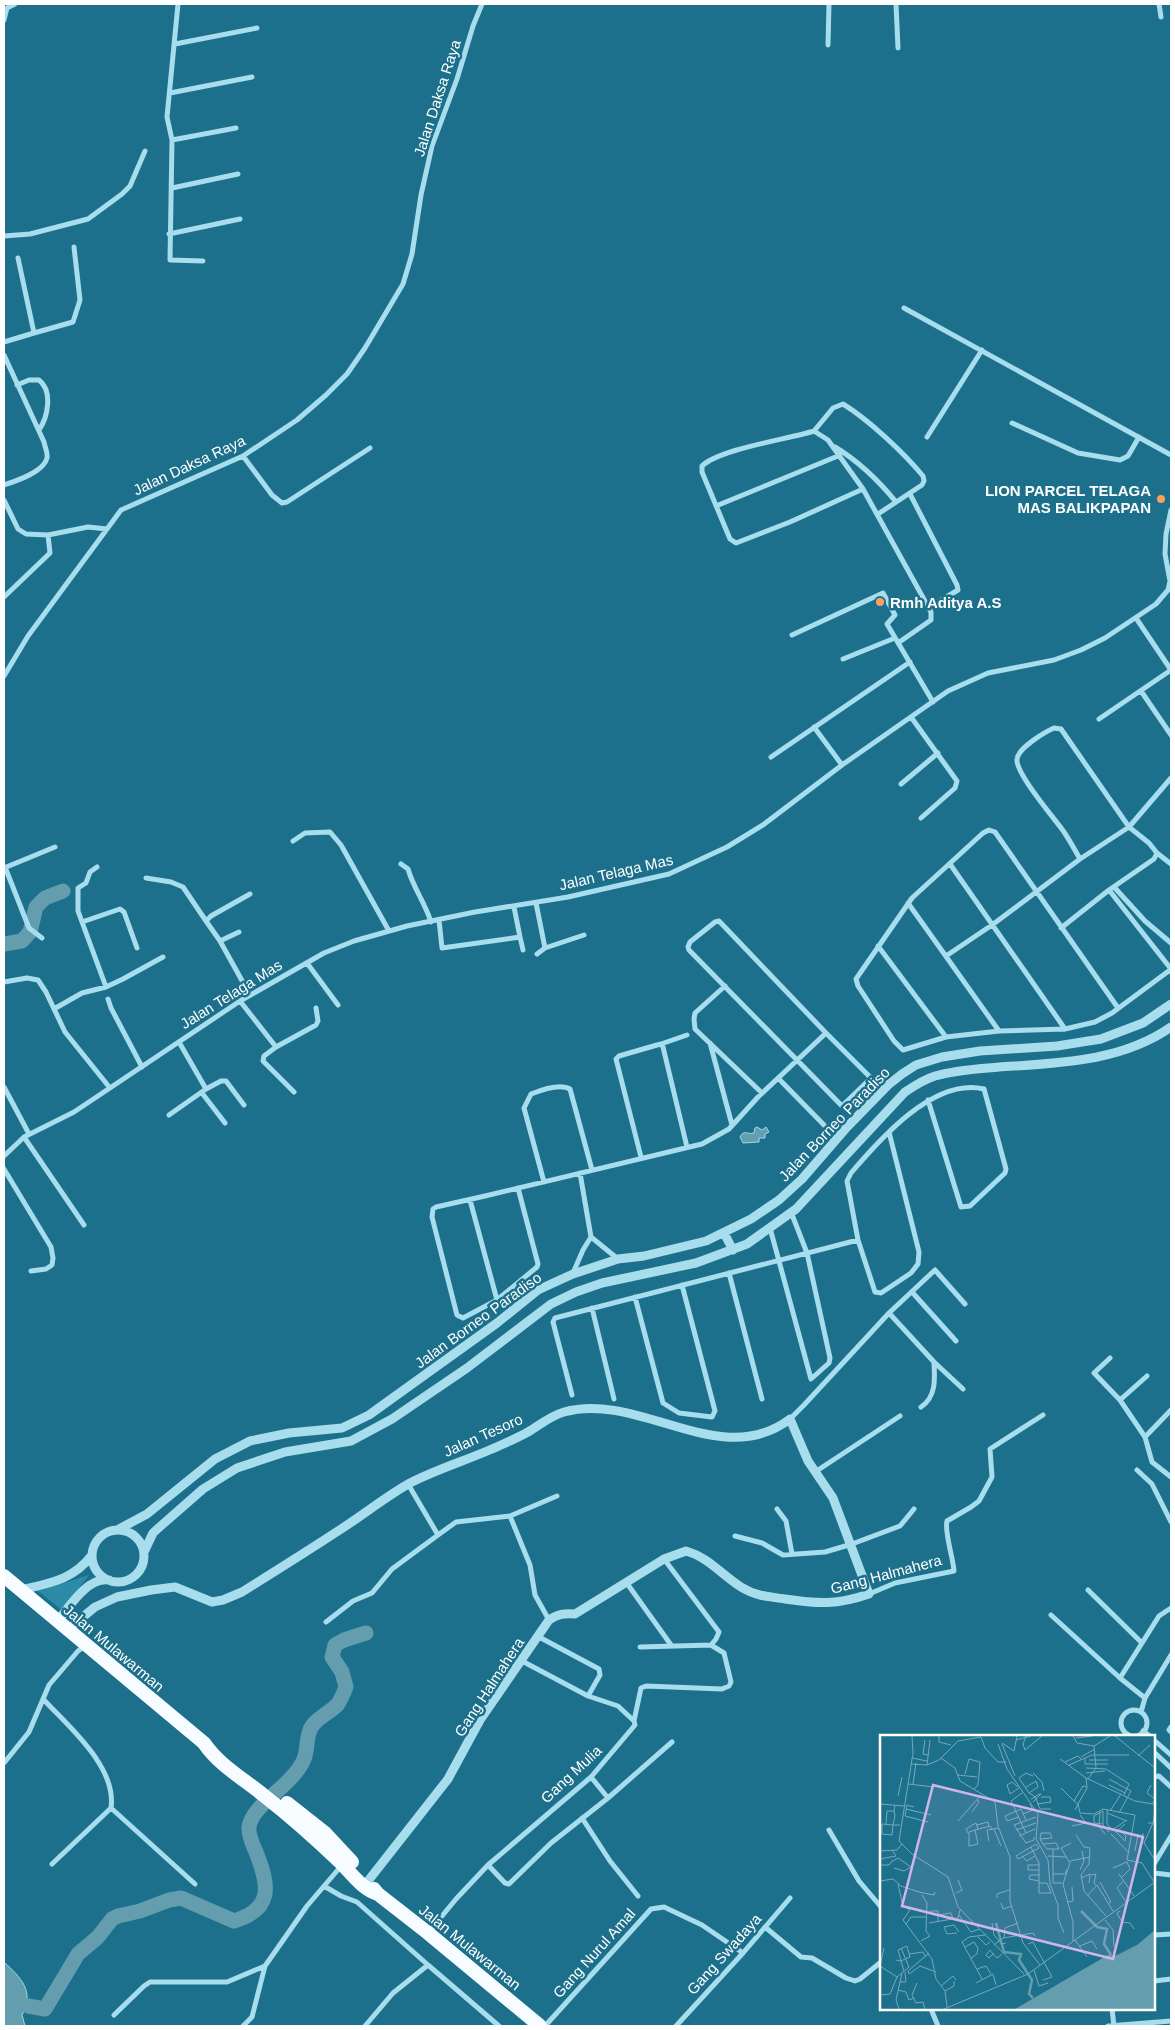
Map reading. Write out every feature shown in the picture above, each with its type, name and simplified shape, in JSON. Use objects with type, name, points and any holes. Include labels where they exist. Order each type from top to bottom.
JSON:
[{"type":"highway","name":"Jalan Mulawarman","points":[[4,1576],[204,1743],[210,1753],[325,1833],[378,1894]]},
{"type":"highway","name":"Jalan Mulawarman","points":[[285,1806],[364,1887],[378,1894],[428,1933],[540,2026]]},
{"type":"street","points":[[4,20],[7,8],[15,4]]},
{"type":"street","points":[[178,4],[167,117],[172,140],[170,164],[172,188],[170,260],[203,261]]},
{"type":"street","name":"Jalan Daksa Raya","points":[[4,676],[28,636],[121,510],[243,456],[297,420],[326,395],[347,374],[366,348],[403,284],[412,254],[421,195],[432,146],[482,4]]},
{"type":"street","points":[[828,45],[829,4]]},
{"type":"street","points":[[896,4],[898,48]]},
{"type":"street","points":[[1159,4],[1160,17]]},
{"type":"street","points":[[175,44],[257,28]]},
{"type":"street","points":[[170,93],[252,77]]},
{"type":"street","points":[[172,140],[236,128]]},
{"type":"street","points":[[4,236],[30,234],[88,219],[130,186],[145,151]]},
{"type":"street","points":[[172,188],[238,174]]},
{"type":"street","points":[[170,234],[240,219]]},
{"type":"street","points":[[4,342],[73,322],[80,300],[74,247]]},
{"type":"street","points":[[18,258],[34,333]]},
{"type":"street","points":[[904,308],[1171,455]]},
{"type":"street","points":[[927,437],[982,350]]},
{"type":"street","points":[[4,355],[48,455],[46,461],[33,473],[4,485]]},
{"type":"street","points":[[18,385],[39,380],[47,390],[47,408],[43,424],[38,430]]},
{"type":"street","points":[[863,488],[790,522],[736,543],[730,539],[702,472],[702,466],[727,454],[814,432],[833,408],[838,404],[843,404],[853,410],[897,449],[923,476],[922,485],[878,514]]},
{"type":"street","points":[[1012,423],[1078,453],[1120,460],[1128,456],[1139,437]]},
{"type":"street","points":[[814,432],[828,440],[863,488],[930,612],[931,620],[897,640],[843,658]]},
{"type":"street","points":[[832,446],[844,453],[884,486],[896,502]]},
{"type":"street","points":[[243,456],[272,495],[282,503],[287,502],[370,448]]},
{"type":"street","points":[[716,506],[838,456]]},
{"type":"street","points":[[910,494],[958,590],[928,608]]},
{"type":"street","points":[[4,500],[18,529],[31,535],[48,535],[88,526],[107,529]]},
{"type":"street","name":"Jalan Telaga Mas","points":[[4,1156],[26,1136],[74,1112],[240,1001],[324,953],[354,941],[389,931],[475,912],[536,903],[669,874],[728,847],[763,825],[842,766],[964,682],[988,673],[1054,660],[1081,650],[1105,638],[1156,604],[1168,590],[1170,581],[1165,554],[1166,534],[1171,510]]},
{"type":"street","points":[[4,596],[50,553],[48,535]]},
{"type":"street","points":[[792,635],[883,593],[894,615],[887,624],[933,702]]},
{"type":"street","points":[[1099,720],[1171,670],[1136,618]]},
{"type":"street","points":[[771,756],[910,662]]},
{"type":"street","points":[[1141,691],[1171,735]]},
{"type":"street","points":[[911,717],[957,780],[957,783],[950,792],[921,818]]},
{"type":"street","points":[[814,727],[842,766]]},
{"type":"street","points":[[1080,859],[1065,833],[1028,782],[1016,759],[1020,751],[1054,728],[1061,729],[1129,827],[1171,864]]},
{"type":"street","points":[[901,784],[938,753]]},
{"type":"street","points":[[946,956],[992,925],[1080,859],[1129,827],[1170,781]]},
{"type":"street","points":[[1112,888],[1171,970],[1118,1008],[1094,1022],[1065,1028],[999,1031],[946,1037],[903,1050],[894,1041],[858,986],[856,979],[908,903],[983,833],[989,830],[994,832],[1118,1008]]},
{"type":"street","points":[[293,841],[305,833],[330,832],[341,846],[389,931]]},
{"type":"street","points":[[40,937],[29,928],[4,868],[54,847]]},
{"type":"street","points":[[1061,928],[1112,888],[1154,859],[1157,853]]},
{"type":"street","points":[[401,864],[408,869],[430,922]]},
{"type":"street","points":[[950,864],[1065,1028]]},
{"type":"street","points":[[97,867],[90,872],[86,883],[78,888],[78,911],[106,988]]},
{"type":"street","points":[[146,878],[179,884],[184,888],[220,941],[250,995]]},
{"type":"street","points":[[1112,888],[1171,944]]},
{"type":"street","points":[[206,920],[250,894]]},
{"type":"street","points":[[536,903],[545,948]]},
{"type":"street","points":[[908,903],[999,1031]]},
{"type":"street","points":[[514,907],[523,950]]},
{"type":"street","points":[[82,922],[120,909],[124,912],[137,948]]},
{"type":"street","points":[[439,920],[439,949],[520,937]]},
{"type":"street","points":[[717,921],[826,1034],[871,1078],[842,1106],[796,1061],[688,947],[690,942],[717,921]]},
{"type":"street","points":[[220,941],[239,932]]},
{"type":"street","points":[[537,954],[545,948],[584,934]]},
{"type":"street","points":[[878,946],[946,1037]]},
{"type":"street","points":[[54,1009],[82,993],[106,988],[163,957]]},
{"type":"street","points":[[307,963],[338,1005]]},
{"type":"street","points":[[4,982],[27,978],[38,980],[65,1032],[110,1088]]},
{"type":"street","points":[[725,986],[696,1013],[694,1019],[695,1029],[762,1093]]},
{"type":"street","points":[[108,999],[142,1067]]},
{"type":"street","points":[[240,1001],[276,1047]]},
{"type":"street","name":"Jalan Borneo Paradiso","points":[[119,1530],[147,1514],[215,1459],[250,1442],[289,1433],[342,1428],[369,1415],[497,1323],[538,1290],[573,1274],[618,1259],[644,1256],[706,1242],[752,1219],[779,1200],[802,1179],[847,1127],[888,1085],[916,1065],[942,1057],[980,1050],[1057,1046],[1102,1039],[1144,1023],[1171,1004]]},
{"type":"street","points":[[294,1092],[263,1061],[264,1056],[276,1047],[316,1025],[318,1021],[316,1008]]},
{"type":"street","name":"Jalan Borneo Paradiso","points":[[144,1552],[153,1533],[203,1489],[237,1468],[285,1452],[351,1441],[392,1419],[467,1368],[551,1304],[576,1292],[602,1283],[696,1263],[747,1244],[791,1212],[905,1092],[917,1084],[934,1076],[960,1071],[1085,1060],[1118,1052],[1155,1038],[1171,1027]]},
{"type":"street","points":[[518,1188],[538,1264],[534,1271],[497,1300],[460,1318],[457,1315],[448,1286],[431,1213],[436,1207],[708,1141],[732,1125],[762,1093],[826,1034]]},
{"type":"street","points":[[641,1158],[616,1059],[619,1056],[687,1035]]},
{"type":"street","points":[[178,1042],[204,1091],[225,1124]]},
{"type":"street","points":[[710,1043],[732,1125]]},
{"type":"street","points":[[661,1044],[687,1147]]},
{"type":"street","points":[[1057,1046],[1060,1063]]},
{"type":"street","points":[[778,1078],[824,1126]]},
{"type":"street","points":[[169,1115],[221,1081],[226,1081],[244,1106]]},
{"type":"street","points":[[544,1182],[524,1108],[531,1094],[540,1091],[565,1086],[570,1089],[592,1170]]},
{"type":"street","points":[[4,1087],[26,1136],[84,1225]]},
{"type":"street","points":[[888,1132],[919,1252],[918,1264],[911,1273],[878,1294],[875,1292],[858,1240],[847,1181],[851,1173],[888,1132],[928,1100],[974,1087],[984,1089],[1006,1169],[1002,1177],[973,1204],[961,1208],[928,1100]]},
{"type":"street","points":[[4,1169],[51,1247],[52,1266],[32,1271]]},
{"type":"street","points":[[573,1274],[591,1237],[580,1173]]},
{"type":"street","points":[[470,1200],[497,1300]]},
{"type":"street","points":[[770,1228],[811,1379],[829,1363],[830,1358],[806,1253],[791,1212]]},
{"type":"street","points":[[724,1233],[733,1250]]},
{"type":"street","points":[[591,1237],[618,1259]]},
{"type":"street","points":[[572,1394],[553,1322],[559,1317],[858,1240]]},
{"type":"street","name":"Jalan Tesoro","points":[[62,1626],[117,1597],[151,1590],[175,1587],[212,1602],[223,1600],[242,1592],[408,1484],[456,1462],[499,1446],[551,1417],[564,1412],[581,1410],[612,1411],[694,1431],[736,1438],[754,1437],[790,1418],[804,1406],[889,1313],[935,1270],[965,1304]]},
{"type":"street","points":[[729,1273],[762,1399]]},
{"type":"street","points":[[636,1297],[663,1403],[679,1413],[712,1417],[715,1411],[682,1285]]},
{"type":"street","points":[[912,1292],[956,1341]]},
{"type":"street","points":[[592,1308],[614,1400]]},
{"type":"street","points":[[889,1313],[962,1389]]},
{"type":"street","points":[[1110,1358],[1094,1373],[1120,1400],[1145,1437],[1152,1462],[1171,1477]]},
{"type":"street","points":[[921,1407],[928,1403],[932,1394],[935,1379],[934,1362]]},
{"type":"street","points":[[1120,1400],[1147,1376]]},
{"type":"street","points":[[1145,1437],[1171,1410]]},
{"type":"street","name":"Gang Halmahera","points":[[368,1882],[448,1779],[480,1720],[549,1620],[565,1613],[575,1614],[664,1559],[686,1551],[693,1553],[742,1588],[761,1596],[812,1604],[831,1603],[869,1594],[895,1582],[954,1570],[953,1556],[946,1530],[948,1521],[971,1508],[979,1501],[992,1478],[990,1449],[1043,1415]]},
{"type":"street","points":[[814,1472],[900,1416]]},
{"type":"street","points":[[790,1418],[808,1461],[833,1498],[852,1544],[869,1594]]},
{"type":"street","points":[[1137,1470],[1152,1484],[1171,1522]]},
{"type":"street","points":[[408,1484],[438,1535]]},
{"type":"street","points":[[326,1622],[353,1601],[372,1593],[392,1569],[456,1522],[510,1516],[557,1496]]},
{"type":"street","points":[[777,1509],[786,1521],[792,1554]]},
{"type":"street","points":[[735,1536],[762,1543],[774,1552],[783,1555],[825,1552],[900,1526],[914,1509]]},
{"type":"street","points":[[510,1516],[530,1565],[536,1595],[549,1620]]},
{"type":"street","points":[[62,1626],[90,1586],[101,1579],[118,1582],[126,1580],[134,1576],[140,1569],[144,1552],[135,1536],[128,1532],[119,1530],[103,1534],[97,1539],[92,1561],[98,1573],[109,1580]]},
{"type":"street","points":[[21,1590],[61,1579],[75,1573],[92,1555]]},
{"type":"street","points":[[640,1647],[671,1644],[711,1645],[719,1632],[664,1559]]},
{"type":"street","points":[[626,1582],[671,1644]]},
{"type":"street","points":[[1088,1590],[1142,1643]]},
{"type":"street","points":[[1120,1678],[1159,1616],[1171,1608]]},
{"type":"street","points":[[1050,1615],[1145,1698]]},
{"type":"street","points":[[538,1636],[599,1670],[600,1675],[588,1696]]},
{"type":"street","points":[[4,1763],[29,1732],[49,1685],[78,1651],[86,1645]]},
{"type":"street","name":"Gang Mulia","points":[[428,1933],[456,1898],[488,1865],[591,1777],[634,1728],[641,1688],[646,1686],[722,1689],[729,1686],[731,1682],[724,1653],[711,1645]]},
{"type":"street","points":[[1138,1735],[1144,1731],[1146,1721],[1141,1712],[1145,1698],[1171,1655]]},
{"type":"street","points":[[522,1661],[588,1696],[618,1706],[634,1721]]},
{"type":"street","points":[[44,1700],[86,1745],[103,1769],[112,1801],[111,1808],[52,1864]]},
{"type":"street","points":[[1125,1735],[1121,1725],[1123,1715],[1132,1710],[1141,1712]]},
{"type":"street","points":[[1171,1727],[1169,1730],[1171,1732]]},
{"type":"street","points":[[1144,1731],[1149,1735]]},
{"type":"street","points":[[1155,1741],[1171,1755]]},
{"type":"street","points":[[488,1865],[505,1883],[509,1884],[541,1852],[608,1798],[672,1742]]},
{"type":"street","points":[[1155,1753],[1171,1768]]},
{"type":"street","points":[[1155,1777],[1159,1776],[1171,1788]]},
{"type":"street","points":[[591,1777],[608,1798]]},
{"type":"street","points":[[111,1808],[195,1884]]},
{"type":"street","points":[[582,1818],[610,1861],[638,1896]]},
{"type":"street","points":[[829,1830],[858,1881],[880,1906]]},
{"type":"street","points":[[1155,1862],[1171,1836]]},
{"type":"street","points":[[243,2026],[252,2017],[265,1966],[307,1906],[342,1864]]},
{"type":"street","points":[[1155,1873],[1171,1875]]},
{"type":"street","points":[[324,1886],[341,1896],[357,1902],[499,2026]]},
{"type":"street","name":"Gang Swadaya","points":[[676,2026],[790,1898]]},
{"type":"street","name":"Gang Nurul Amal","points":[[545,2026],[651,1909],[664,1907],[702,1925],[743,1953]]},
{"type":"street","points":[[765,1927],[801,1957],[812,1958],[846,1978],[855,1981],[880,1963]]},
{"type":"street","points":[[1155,1935],[1171,1934]]},
{"type":"street","points":[[365,2026],[393,1993],[428,1965]]},
{"type":"street","points":[[114,2014],[150,1982],[227,1982],[265,1966]]},
{"type":"street","points":[[1155,1980],[1171,1979]]},
{"type":"street","points":[[931,2010],[938,2026]]},
{"type":"street","points":[[1112,2010],[1112,2026],[1160,2024],[1171,2021]]},
{"type":"shaded area","points":[[757,1127],[762,1130],[766,1127],[769,1132],[765,1134],[765,1138],[759,1138],[759,1142],[743,1143],[741,1135],[744,1133],[754,1133]]},
{"type":"shaded area","points":[[89,1575],[62,1610],[38,1591]]},
{"type":"shaded area","points":[[4,1962],[21,1979],[26,1992],[26,2006],[22,2015],[25,2026],[4,2026]]},
{"type":"waterway","points":[[4,944],[22,941],[30,932],[36,907],[45,898],[63,891]]},
{"type":"waterway","points":[[28,2006],[45,2009],[78,1954],[98,1937],[112,1919],[118,1916],[181,1898],[234,1921],[256,1910],[262,1903],[265,1885],[264,1875],[250,1837],[249,1827],[251,1821],[259,1808],[298,1769],[305,1756],[312,1726],[335,1707],[341,1698],[346,1687],[342,1672],[332,1657],[335,1645],[366,1633]]},
{"type":"place","name":"LION PARCEL TELAGA MAS BALIKPAPAN","points":[[1161,499]]},
{"type":"place","name":"Rmh Aditya A.S","points":[[880,602]]}]
